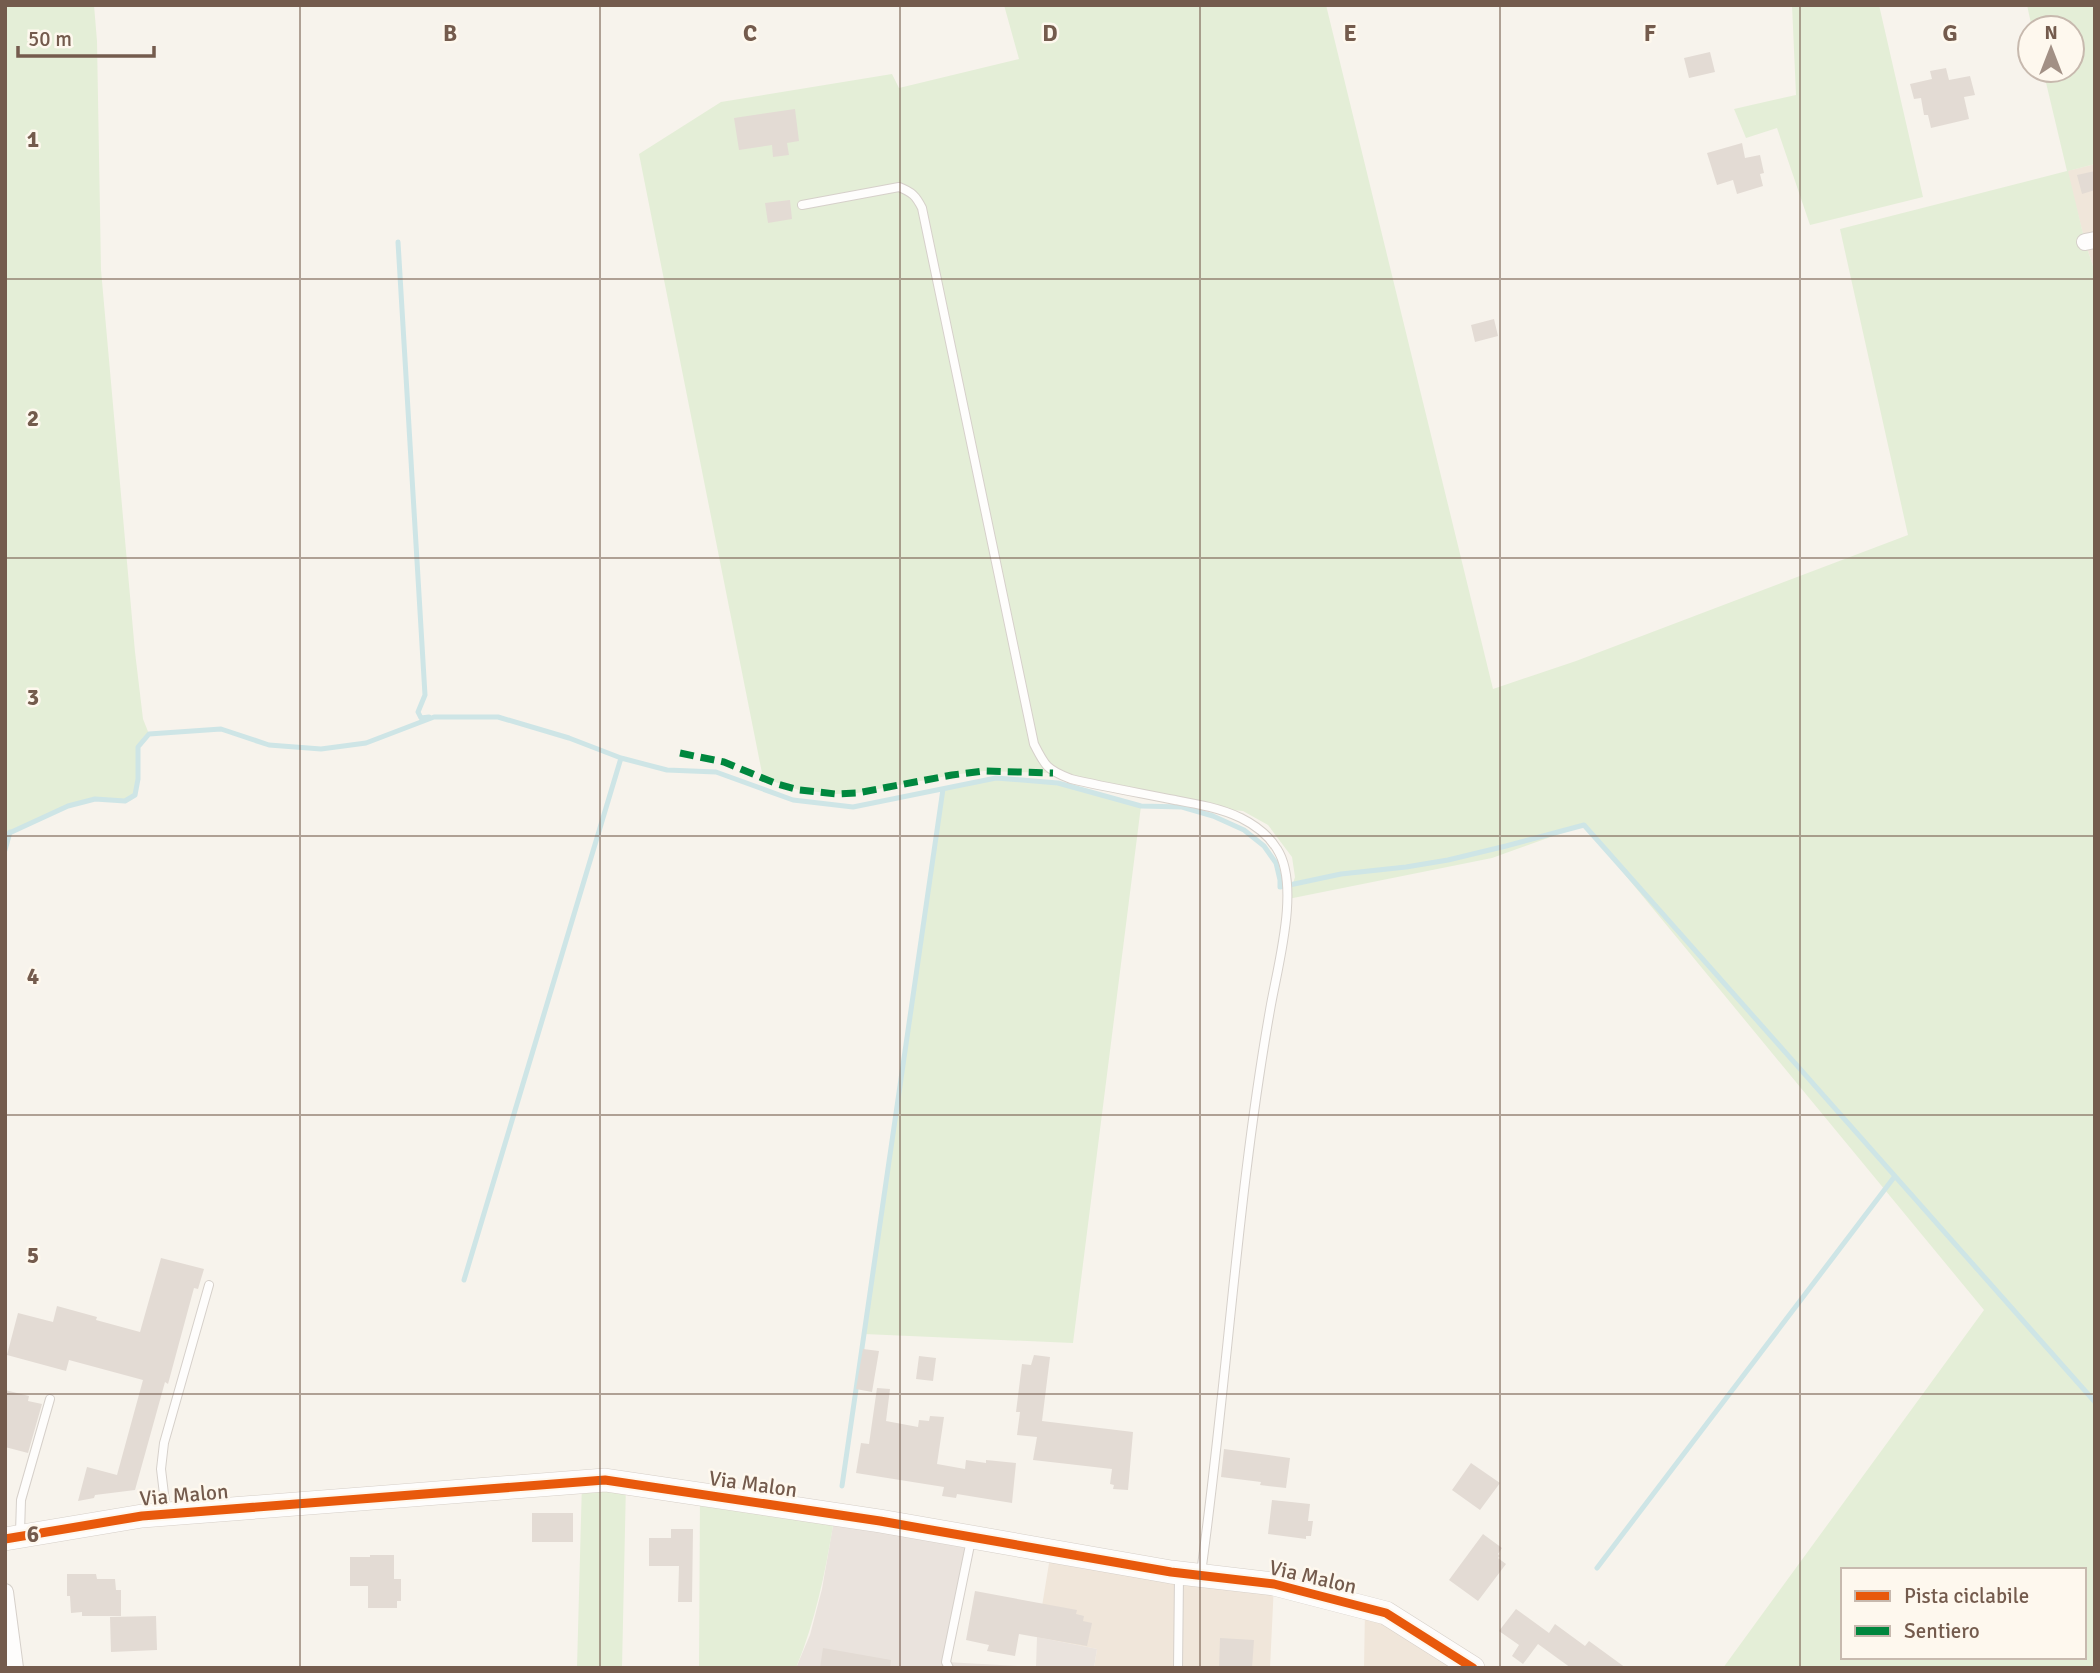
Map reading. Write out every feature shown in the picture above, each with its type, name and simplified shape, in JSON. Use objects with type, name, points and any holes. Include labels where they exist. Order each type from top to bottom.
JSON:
[{"type":"street","name":"Via Malon","points":[[13,1537],[133,1517],[605,1480],[880,1521],[1190,1574],[1274,1584],[1386,1613],[1473,1668]]},
{"type":"street","points":[[5,1592],[15,1668]]},
{"type":"lane","points":[[802,205],[899,187],[911,191],[922,208],[1034,744],[1043,762],[1053,773],[1070,779],[1212,807],[1242,819],[1265,834],[1277,849],[1287,874],[1284,928],[1260,1058],[1178,1668]]},
{"type":"lane","points":[[166,1514],[161,1469],[164,1443],[209,1285]]},
{"type":"lane","points":[[13,1537],[50,1398]]},
{"type":"lane","points":[[949,1668],[946,1662],[971,1537]]},
{"type":"shaded area","points":[[2095,164],[2095,272],[2067,171]]},
{"type":"shaded area","points":[[835,1514],[971,1537],[946,1662],[1036,1667],[1037,1637],[1097,1649],[1094,1668],[796,1668],[810,1635],[822,1589]]},
{"type":"shaded area","points":[[1051,1551],[1274,1584],[1270,1668],[1094,1668],[1097,1649],[1037,1637]]},
{"type":"shaded area","points":[[1365,1608],[1473,1668],[1364,1668]]},
{"type":"green space","points":[[5,5],[94,5],[101,270],[135,652],[143,719],[149,734],[138,747],[135,795],[125,801],[95,799],[68,806],[5,835]]},
{"type":"green space","points":[[1004,5],[1326,5],[1493,689],[1576,661],[1908,535],[1840,229],[2067,171],[2046,84],[2086,84],[2086,14],[2029,14],[2027,5],[2095,5],[2095,164],[2068,171],[2095,272],[2095,1668],[1723,1668],[1984,1310],[1584,825],[1492,858],[1288,899],[1295,877],[1292,857],[1268,825],[1243,811],[1212,808],[1053,773],[984,771],[857,793],[836,794],[799,790],[763,778],[639,154],[721,102],[892,74],[899,88],[1019,59]]},
{"type":"green space","points":[[1792,5],[1879,5],[1923,197],[1810,225],[1777,128],[1746,138],[1734,109],[1796,95]]},
{"type":"green space","points":[[996,778],[1058,783],[1141,806],[1073,1343],[864,1334],[943,789]]},
{"type":"green space","points":[[582,1482],[626,1483],[622,1668],[577,1668]]},
{"type":"green space","points":[[700,1494],[835,1514],[815,1611],[796,1668],[699,1668]]},
{"type":"building","points":[[1710,52],[1715,72],[1689,78],[1684,58]]},
{"type":"building","points":[[1946,68],[1949,80],[1970,76],[1975,95],[1964,97],[1969,119],[1931,128],[1928,115],[1924,115],[1921,98],[1914,99],[1910,84],[1932,79],[1930,71]]},
{"type":"building","points":[[795,109],[799,141],[787,143],[789,155],[773,157],[772,145],[739,150],[734,118]]},
{"type":"building","points":[[1742,143],[1745,158],[1760,155],[1764,173],[1760,174],[1763,186],[1737,194],[1733,180],[1717,185],[1707,153]]},
{"type":"building","points":[[2095,171],[2095,190],[2082,194],[2077,175]]},
{"type":"building","points":[[790,200],[792,219],[768,223],[765,203]]},
{"type":"building","points":[[1494,319],[1498,336],[1475,342],[1471,325]]},
{"type":"building","points":[[161,1258],[204,1269],[198,1289],[194,1288],[135,1490],[95,1495],[94,1498],[78,1501],[87,1467],[117,1475],[143,1380],[69,1360],[66,1371],[7,1355],[18,1313],[53,1322],[57,1306],[140,1332]]},
{"type":"building","points":[[863,1349],[879,1351],[872,1392],[856,1389]]},
{"type":"building","points":[[1034,1355],[1050,1357],[1042,1421],[1133,1432],[1128,1490],[1113,1489],[1114,1485],[1110,1484],[1112,1469],[1033,1460],[1037,1437],[1017,1435],[1020,1412],[1016,1412],[1022,1364],[1031,1365]]},
{"type":"building","points":[[919,1356],[936,1358],[933,1381],[916,1379]]},
{"type":"building","points":[[877,1388],[890,1389],[886,1421],[918,1427],[919,1420],[929,1421],[930,1416],[944,1417],[937,1464],[965,1469],[966,1460],[1016,1463],[1012,1503],[957,1494],[956,1498],[942,1496],[944,1487],[856,1473],[861,1443],[869,1444]]},
{"type":"building","points":[[5,1390],[29,1396],[28,1401],[42,1404],[28,1453],[5,1447]]},
{"type":"building","points":[[1224,1449],[1290,1458],[1286,1488],[1221,1477]]},
{"type":"building","points":[[1471,1463],[1500,1483],[1480,1510],[1452,1490]]},
{"type":"building","points":[[1272,1500],[1310,1504],[1308,1521],[1313,1521],[1311,1536],[1306,1536],[1306,1539],[1268,1534]]},
{"type":"building","points":[[532,1513],[573,1513],[573,1542],[532,1542]]},
{"type":"building","points":[[671,1529],[693,1529],[692,1602],[678,1602],[679,1566],[649,1566],[649,1538],[671,1538]]},
{"type":"building","points":[[1483,1534],[1502,1548],[1498,1558],[1506,1564],[1478,1601],[1449,1580]]},
{"type":"building","points":[[394,1555],[394,1579],[401,1579],[401,1601],[397,1601],[397,1608],[368,1608],[368,1586],[350,1586],[350,1557]]},
{"type":"building","points":[[67,1574],[96,1574],[97,1579],[115,1579],[116,1590],[121,1590],[121,1616],[82,1616],[82,1612],[71,1613],[70,1596],[67,1596]]},
{"type":"building","points":[[975,1591],[1077,1610],[1076,1614],[1084,1616],[1083,1621],[1092,1623],[1087,1646],[1019,1634],[1015,1656],[987,1651],[989,1645],[966,1640]]},
{"type":"building","points":[[1516,1609],[1549,1633],[1555,1624],[1585,1646],[1589,1641],[1626,1668],[1571,1668],[1538,1644],[1523,1664],[1512,1656],[1519,1645],[1499,1631]]},
{"type":"building","points":[[156,1616],[157,1650],[111,1652],[110,1617]]},
{"type":"building","points":[[1220,1638],[1254,1640],[1252,1668],[1219,1668]]},
{"type":"building","points":[[823,1648],[891,1660],[890,1668],[820,1668]]},
{"type":"waterway","points":[[398,242],[425,695],[418,712],[421,718],[429,717]]},
{"type":"waterway","points":[[5,835],[68,806],[95,799],[125,801],[135,795],[138,747],[149,734],[221,729],[269,745],[321,749],[366,743],[434,717],[498,717],[569,738],[621,758],[667,770],[716,772],[793,800],[853,807],[996,778],[1058,783],[1141,806],[1182,807],[1213,816],[1244,830],[1264,846],[1276,863],[1280,887],[1341,874],[1448,860],[1584,825],[2095,1402]]},
{"type":"waterway","points":[[464,1280],[621,758]]},
{"type":"waterway","points":[[842,1486],[943,789]]},
{"type":"waterway","points":[[5,850],[10,832]]},
{"type":"waterway","points":[[1597,1568],[1895,1176]]},
{"type":"marked path","points":[[680,753],[724,762],[799,790],[836,794],[857,793],[984,771],[1053,773]]},
{"type":"cycle path","points":[[5,1539],[142,1516],[605,1480],[880,1521],[1171,1572],[1274,1584],[1386,1613],[1473,1668]]}]
